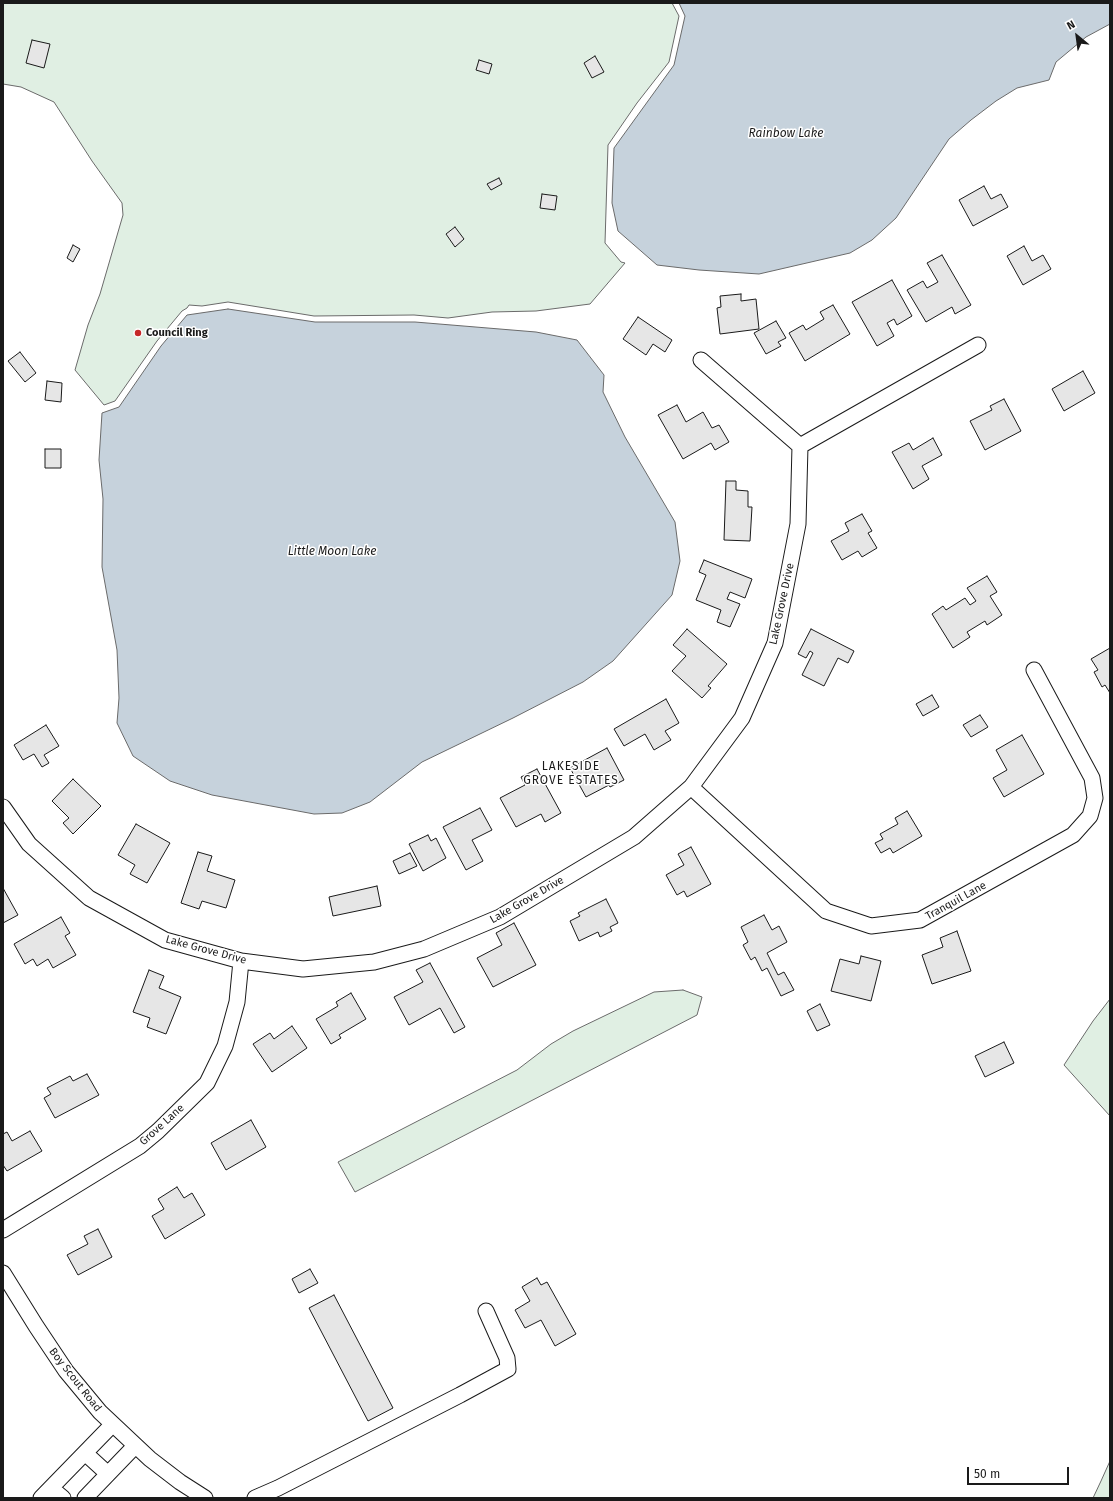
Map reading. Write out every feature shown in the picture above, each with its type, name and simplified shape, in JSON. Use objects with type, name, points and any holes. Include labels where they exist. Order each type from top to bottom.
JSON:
[{"type":"street","points":[[701,360],[800,446],[978,345]]},
{"type":"street","name":"Lake Grove Drive","points":[[3,807],[29,844],[89,898],[165,940],[240,961],[303,969],[374,962],[424,949],[500,917],[634,837],[691,787],[742,718],[775,643],[798,524],[800,446]]},
{"type":"street","name":"Tranquil Lane","points":[[691,787],[826,911],[871,926],[920,920],[1073,835],[1090,816],[1095,798],[1092,778],[1034,670]]},
{"type":"street","name":"Grove Lane","points":[[3,1230],[140,1146],[158,1131],[207,1083],[225,1046],[237,1002],[240,961]]},
{"type":"street","name":"Boy Scout Road","points":[[3,1273],[66,1371],[88,1399],[112,1425],[135,1446],[169,1474],[205,1498]]},
{"type":"street","points":[[255,1498],[278,1488],[440,1406],[508,1369],[507,1358],[486,1311]]},
{"type":"street","points":[[63,1498],[46,1493],[112,1425]]},
{"type":"street","points":[[84,1498],[135,1446]]},
{"type":"street","points":[[85,1453],[108,1474]]},
{"type":"green space","points":[[3,3],[672,3],[679,16],[669,62],[637,103],[608,145],[605,243],[621,262],[625,263],[590,304],[536,311],[492,312],[448,318],[414,315],[314,316],[228,302],[202,306],[189,305],[182,311],[157,341],[115,401],[104,405],[75,370],[88,325],[100,294],[123,215],[122,203],[92,161],[54,102],[21,87],[3,84]]},
{"type":"green space","points":[[683,990],[702,997],[697,1015],[355,1192],[338,1162],[517,1070],[551,1044],[573,1031],[654,992]]},
{"type":"green space","points":[[1110,999],[1110,1116],[1064,1065],[1093,1021]]},
{"type":"green space","points":[[1110,1461],[1110,1498],[1093,1498],[1101,1481]]},
{"type":"water","name":"Rainbow Lake","points":[[679,3],[1110,3],[1110,24],[1086,37],[1056,62],[1049,80],[1017,88],[996,101],[949,139],[896,218],[872,240],[850,253],[759,274],[699,270],[657,265],[618,231],[612,203],[614,148],[674,65],[685,16]]},
{"type":"water","name":"Little Moon Lake","points":[[228,309],[315,322],[415,322],[536,332],[577,340],[604,375],[603,392],[625,437],[675,522],[680,561],[672,595],[613,661],[583,682],[422,762],[370,802],[342,813],[314,814],[212,795],[170,781],[133,756],[117,723],[119,698],[117,650],[102,567],[103,499],[99,460],[102,413],[119,407],[161,346],[187,315]]},
{"type":"building","points":[[32,40],[50,44],[44,68],[26,63]]},
{"type":"building","points":[[595,56],[604,72],[592,78],[584,63]]},
{"type":"building","points":[[479,60],[492,64],[489,74],[476,70]]},
{"type":"building","points":[[499,178],[502,184],[491,190],[487,184]]},
{"type":"building","points":[[984,186],[991,199],[1001,194],[1008,207],[973,226],[959,200]]},
{"type":"building","points":[[542,194],[557,196],[555,210],[540,208]]},
{"type":"building","points":[[455,227],[464,239],[455,247],[446,234]]},
{"type":"building","points":[[73,245],[80,249],[73,262],[67,258]]},
{"type":"building","points":[[1024,246],[1032,261],[1043,255],[1051,269],[1023,285],[1007,256]]},
{"type":"building","points":[[942,255],[971,305],[955,314],[952,307],[926,322],[907,290],[923,281],[927,288],[938,282],[927,263]]},
{"type":"building","points":[[892,280],[912,316],[897,325],[894,319],[887,323],[894,336],[877,346],[852,302]]},
{"type":"building","points":[[741,294],[741,301],[756,299],[759,329],[720,334],[717,308],[721,307],[720,296]]},
{"type":"building","points":[[833,305],[850,334],[805,361],[789,333],[803,325],[806,330],[824,319],[820,312]]},
{"type":"building","points":[[638,317],[672,340],[665,352],[653,344],[646,355],[623,339]]},
{"type":"building","points":[[776,321],[786,338],[778,342],[781,346],[766,354],[754,333]]},
{"type":"building","points":[[20,352],[36,373],[25,382],[8,361]]},
{"type":"building","points":[[1083,371],[1095,393],[1064,411],[1052,389]]},
{"type":"building","points":[[47,381],[62,383],[61,402],[45,400]]},
{"type":"building","points":[[1004,399],[1021,431],[985,450],[970,421],[992,410],[990,406]]},
{"type":"building","points":[[677,405],[686,422],[703,412],[712,428],[719,425],[729,442],[715,450],[711,443],[683,459],[658,415]]},
{"type":"building","points":[[933,438],[942,455],[922,466],[929,479],[913,489],[892,452],[909,443],[913,450]]},
{"type":"building","points":[[45,449],[61,449],[61,468],[45,468]]},
{"type":"building","points":[[726,481],[736,481],[736,490],[748,491],[748,507],[752,507],[750,541],[724,540]]},
{"type":"building","points":[[862,514],[872,531],[868,533],[877,548],[862,557],[858,551],[842,560],[831,541],[849,531],[845,523]]},
{"type":"building","points":[[704,560],[752,579],[745,598],[730,592],[727,599],[740,604],[730,627],[717,622],[721,610],[696,600],[706,575],[699,572]]},
{"type":"building","points":[[987,576],[997,592],[990,596],[1002,615],[987,625],[985,621],[967,632],[970,637],[953,648],[932,614],[943,606],[946,610],[965,598],[970,605],[976,601],[967,588]]},
{"type":"building","points":[[687,629],[727,664],[708,686],[711,688],[702,698],[672,671],[686,656],[673,645]]},
{"type":"building","points":[[811,629],[854,651],[848,663],[838,658],[824,686],[802,675],[813,653],[810,651],[806,658],[798,654]]},
{"type":"building","points":[[1110,648],[1110,693],[1105,685],[1102,687],[1094,672],[1098,670],[1091,659]]},
{"type":"building","points":[[932,695],[939,707],[923,716],[916,704]]},
{"type":"building","points":[[666,699],[679,723],[665,731],[671,740],[654,750],[645,734],[624,746],[614,729]]},
{"type":"building","points":[[980,715],[988,727],[971,737],[963,725]]},
{"type":"building","points":[[46,725],[59,746],[44,755],[49,763],[42,767],[34,754],[23,760],[14,745]]},
{"type":"building","points":[[1022,735],[1044,774],[1004,797],[993,778],[1007,770],[996,750]]},
{"type":"building","points":[[607,748],[624,780],[610,787],[609,785],[586,797],[570,768]]},
{"type":"building","points":[[537,769],[561,813],[545,822],[541,814],[516,827],[500,798],[525,785],[521,777]]},
{"type":"building","points":[[73,779],[101,806],[73,834],[63,823],[69,818],[52,801]]},
{"type":"building","points":[[480,808],[492,830],[472,840],[483,861],[466,870],[443,827]]},
{"type":"building","points":[[907,811],[922,836],[893,853],[890,848],[881,853],[875,843],[883,839],[880,834],[898,824],[895,818]]},
{"type":"building","points":[[136,824],[170,843],[147,883],[130,874],[135,865],[118,855]]},
{"type":"building","points":[[428,835],[431,841],[436,838],[446,858],[423,871],[409,844]]},
{"type":"building","points":[[691,847],[711,884],[687,897],[684,891],[677,895],[666,875],[684,865],[678,854]]},
{"type":"building","points":[[198,852],[212,856],[207,871],[235,880],[226,908],[202,901],[199,909],[181,903]]},
{"type":"building","points":[[410,853],[417,866],[399,874],[393,861]]},
{"type":"building","points":[[377,886],[381,906],[333,916],[329,897]]},
{"type":"building","points":[[3,888],[18,915],[3,923]]},
{"type":"building","points":[[606,899],[618,923],[610,927],[612,931],[600,937],[598,932],[579,941],[570,921],[580,916],[578,913]]},
{"type":"building","points":[[764,915],[772,930],[779,926],[787,942],[767,953],[778,975],[784,972],[794,990],[781,996],[767,968],[762,971],[755,957],[751,960],[743,945],[748,942],[741,927]]},
{"type":"building","points":[[61,917],[70,933],[65,936],[76,955],[53,968],[48,959],[37,966],[33,959],[25,964],[14,944]]},
{"type":"building","points":[[514,923],[536,965],[493,987],[477,958],[502,945],[496,933]]},
{"type":"building","points":[[957,931],[971,971],[932,984],[922,955],[943,947],[940,938]]},
{"type":"building","points":[[861,956],[881,961],[871,1001],[831,991],[840,959],[859,964]]},
{"type":"building","points":[[430,963],[465,1027],[454,1033],[440,1008],[409,1025],[394,997],[423,982],[416,970]]},
{"type":"building","points":[[149,970],[164,976],[159,988],[181,997],[166,1034],[147,1027],[150,1018],[133,1012]]},
{"type":"building","points":[[351,993],[366,1019],[339,1035],[341,1038],[331,1044],[316,1019],[338,1006],[336,1002]]},
{"type":"building","points":[[820,1004],[830,1025],[817,1031],[807,1011]]},
{"type":"building","points":[[292,1026],[307,1048],[272,1072],[253,1044],[270,1033],[274,1039]]},
{"type":"building","points":[[1004,1042],[1014,1063],[985,1077],[975,1056]]},
{"type":"building","points":[[87,1074],[99,1095],[55,1118],[44,1098],[51,1094],[47,1088],[70,1076],[73,1081]]},
{"type":"building","points":[[251,1120],[266,1147],[226,1170],[211,1143]]},
{"type":"building","points":[[30,1131],[42,1151],[7,1171],[3,1165],[3,1134],[7,1132],[12,1141]]},
{"type":"building","points":[[177,1187],[184,1198],[192,1193],[205,1215],[165,1239],[152,1216],[164,1209],[158,1199]]},
{"type":"building","points":[[98,1229],[112,1257],[78,1275],[67,1255],[88,1244],[84,1236]]},
{"type":"building","points":[[310,1269],[318,1283],[299,1293],[292,1279]]},
{"type":"building","points":[[537,1278],[541,1285],[547,1282],[576,1334],[555,1346],[541,1320],[525,1328],[515,1310],[530,1301],[522,1287]]},
{"type":"building","points":[[334,1295],[393,1408],[368,1421],[309,1308]]},
{"type":"place","name":"Council Ring","points":[[138,333]]},
{"type":"district","name":"LAKESIDE GROVE ESTATES","points":[[571,774]]}]
